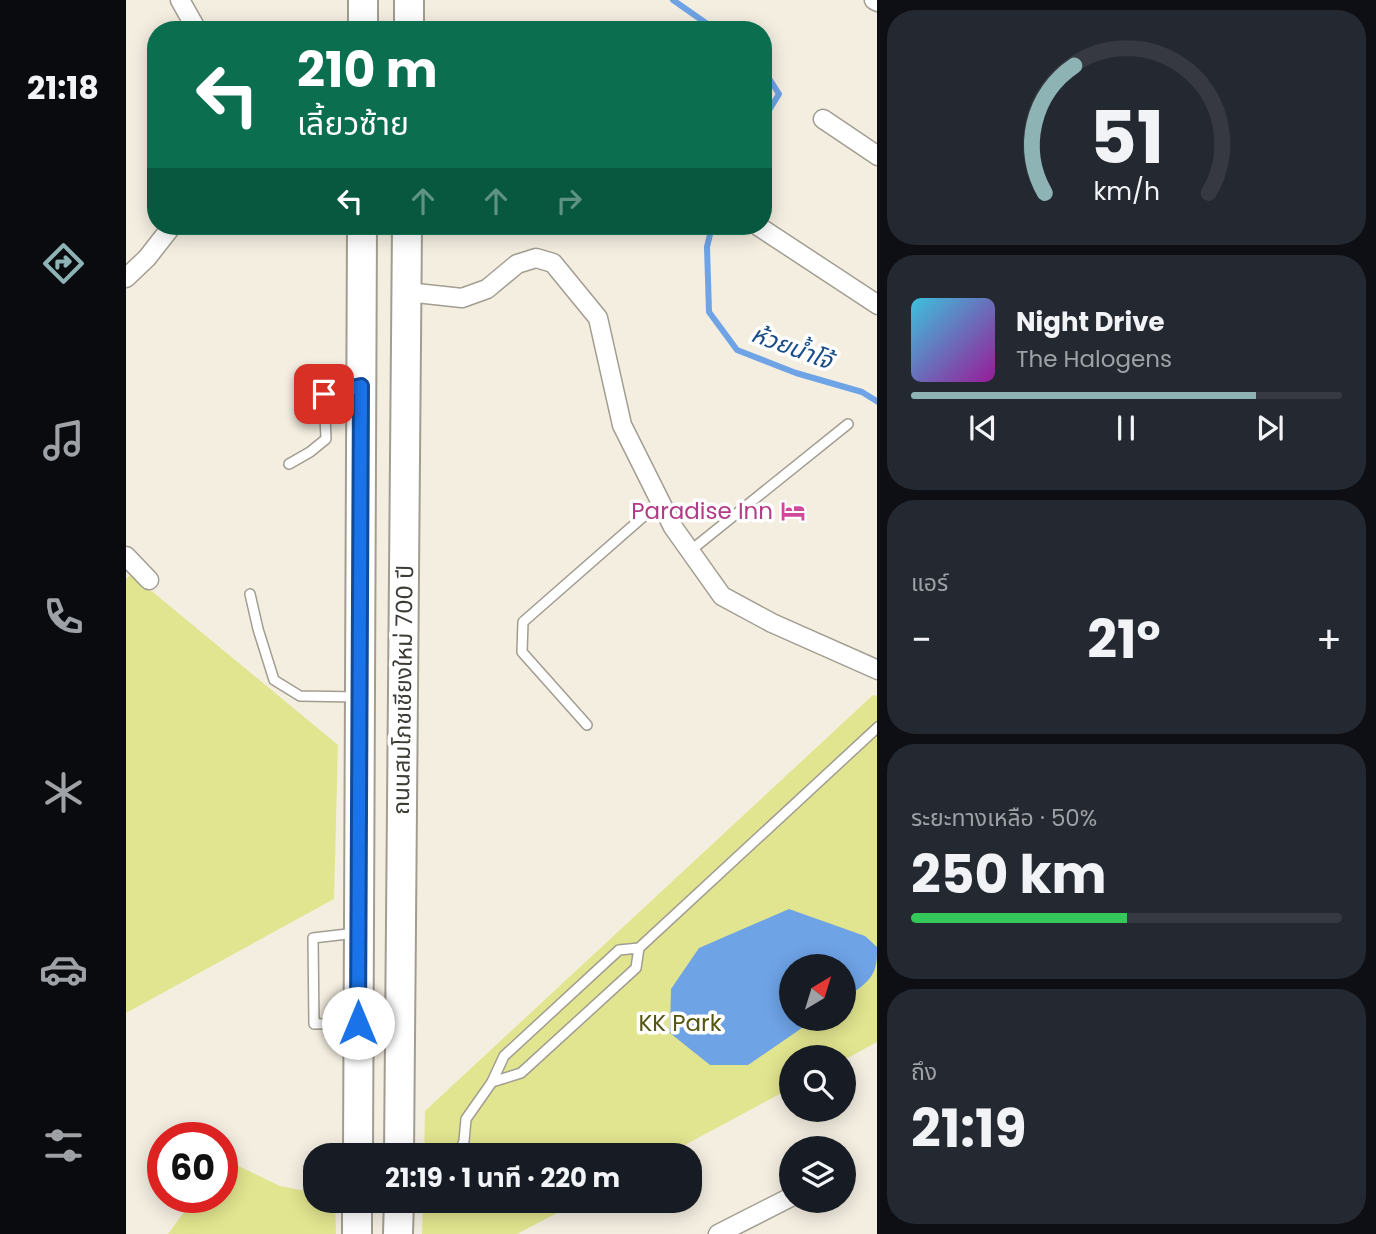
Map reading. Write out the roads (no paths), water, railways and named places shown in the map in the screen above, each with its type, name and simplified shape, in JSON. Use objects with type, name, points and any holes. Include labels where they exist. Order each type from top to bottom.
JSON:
[{"type":"main road","points":[[363,0],[363,21]]},
{"type":"main road","points":[[409,0],[409,21]]},
{"type":"main road","name":"ถนนสมโภชเชียงใหม่ 700 ปี","points":[[358,1143],[362,235]]},
{"type":"main road","name":"ถนนสมโภชเชียงใหม่ 700 ปี","points":[[399,1143],[407,235]]},
{"type":"main road","points":[[357,1213],[357,1234]]},
{"type":"main road","points":[[398,1213],[398,1234]]},
{"type":"street","points":[[180,0],[192,21]]},
{"type":"street","points":[[823,119],[877,156]]},
{"type":"street","points":[[126,278],[147,258],[165,235]]},
{"type":"street","points":[[772,235],[877,305]]},
{"type":"street","points":[[407,292],[462,298],[487,289],[517,264],[536,258],[553,262],[597,318],[622,425],[673,527],[722,596],[772,623],[877,670]]},
{"type":"street","points":[[126,555],[149,580]]},
{"type":"street","points":[[718,1234],[779,1203]]},
{"type":"lane","points":[[289,464],[310,453],[326,439],[324,394],[361,386]]},
{"type":"lane","points":[[690,551],[848,424]]},
{"type":"lane","points":[[587,725],[522,652],[523,622],[660,502]]},
{"type":"lane","points":[[250,594],[274,680],[300,696],[360,697]]},
{"type":"lane","points":[[463,1143],[466,1119],[492,1082],[504,1056],[619,950],[639,948],[877,727]]},
{"type":"lane","points":[[358,1023],[314,1024],[313,938],[359,933]]},
{"type":"lane","points":[[492,1082],[522,1073],[636,968],[639,948]]},
{"type":"water","points":[[789,909],[865,936],[877,947],[877,957],[870,978],[856,990],[856,954],[779,954],[779,1031],[798,1031],[748,1065],[710,1065],[670,1033],[671,989],[699,948]]},
{"type":"waterway","name":"ห้วยน้ำโจ้","points":[[673,0],[703,21]]},
{"type":"waterway","name":"ห้วยน้ำโจ้","points":[[772,83],[779,94],[772,105]]},
{"type":"waterway","name":"ห้วยน้ำโจ้","points":[[710,235],[707,247],[709,312],[737,350],[796,373],[862,392],[877,401]]},
{"type":"place","name":"Paradise Inn","points":[[793,511]]},
{"type":"park label","name":"KK Park","points":[[680,1023]]}]
